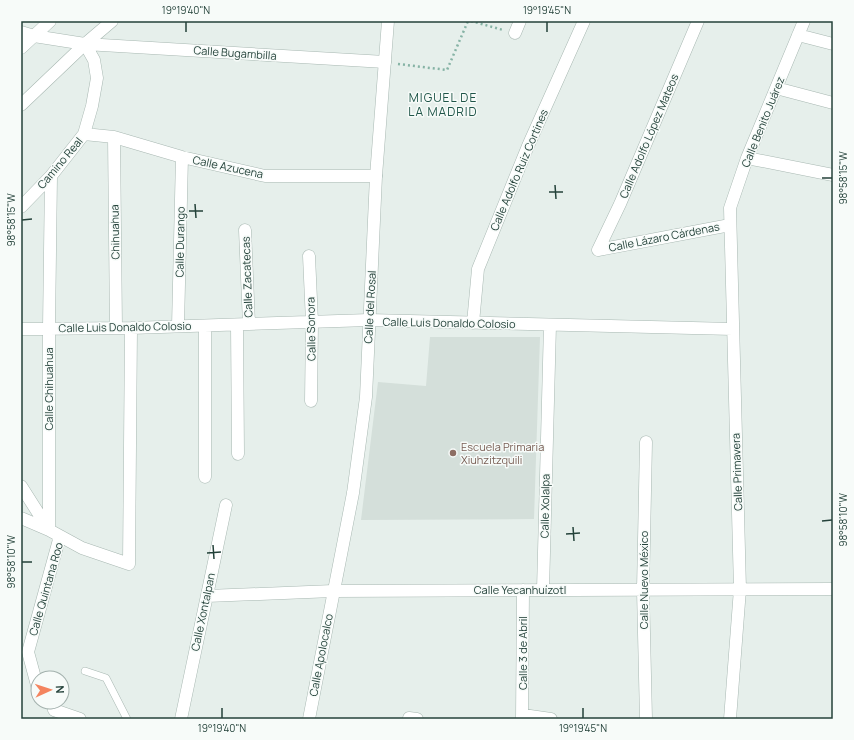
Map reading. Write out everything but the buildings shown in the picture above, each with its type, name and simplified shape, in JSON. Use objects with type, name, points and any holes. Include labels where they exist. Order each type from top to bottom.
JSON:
[{"type":"street","points":[[21,48],[50,21]]},
{"type":"street","points":[[21,105],[85,44],[112,21]]},
{"type":"street","name":"Calle del Rosal","points":[[333,591],[353,493],[366,397],[376,176],[388,21]]},
{"type":"street","points":[[515,34],[520,21]]},
{"type":"street","name":"Calle Adolfo Ruiz Cortines","points":[[473,323],[478,269],[528,146],[584,21]]},
{"type":"street","name":"Calle Adolfo López Mateos","points":[[598,250],[620,204],[698,21]]},
{"type":"street","name":"Calle Benito Juárez","points":[[730,225],[730,208],[747,158],[804,21]]},
{"type":"street","name":"Calle Bugambilla","points":[[21,32],[34,36],[85,44],[385,62]]},
{"type":"street","points":[[798,35],[833,44]]},
{"type":"street","name":"Camino Real","points":[[21,207],[51,176],[84,134],[92,106],[97,78],[94,60],[85,44]]},
{"type":"street","points":[[776,88],[833,103]]},
{"type":"street","name":"Calle Azucena","points":[[84,134],[114,137],[182,157],[265,176],[376,176]]},
{"type":"street","name":"Chihuahua","points":[[114,137],[116,328]]},
{"type":"street","name":"Calle Durango","points":[[178,326],[182,157]]},
{"type":"street","points":[[747,158],[833,175]]},
{"type":"street","name":"Calle Chihuahua","points":[[49,530],[51,176]]},
{"type":"street","name":"Calle Lázaro Cárdenas","points":[[598,250],[730,225]]},
{"type":"street","name":"Calle Primavera","points":[[730,225],[740,589],[730,719]]},
{"type":"street","name":"Calle Zacatecas","points":[[245,230],[249,324]]},
{"type":"street","name":"Calle Sonora","points":[[309,256],[312,322],[311,401]]},
{"type":"street","name":"Calle Luis Donaldo Colosio","points":[[21,329],[131,328],[369,320],[733,329]]},
{"type":"street","points":[[237,325],[238,454]]},
{"type":"street","name":"Calle Xolalpa","points":[[543,590],[550,325]]},
{"type":"street","points":[[205,326],[205,477]]},
{"type":"street","points":[[21,518],[49,530],[82,548],[129,564],[131,328]]},
{"type":"street","name":"Calle Nuevo México","points":[[646,442],[643,590],[646,719]]},
{"type":"street","points":[[21,486],[49,530]]},
{"type":"street","name":"Calle Xontalpan","points":[[181,719],[226,505]]},
{"type":"street","name":"Calle Quintana Roo","points":[[31,670],[24,651],[60,536]]},
{"type":"street","name":"Calle Yecanhuízotl","points":[[207,596],[333,591],[833,589]]},
{"type":"street","name":"Calle 3 de Abril","points":[[523,590],[523,717],[551,719]]},
{"type":"street","name":"Calle Apolocalco","points":[[309,719],[333,591]]},
{"type":"street","points":[[51,710],[80,719]]},
{"type":"lane","points":[[85,671],[106,678],[127,719]]},
{"type":"path","points":[[385,62],[447,70],[469,21],[515,34]]},
{"type":"shaded area","name":"Escuela Primaria Xiuhzitzquili","points":[[430,337],[540,337],[534,519],[361,520],[378,382],[426,386]]},
{"type":"place","name":"Escuela Primaria Xiuhzitzquili","points":[[453,453]]},
{"type":"district","name":"MIGUEL DE LA MADRID","points":[[443,105]]}]
